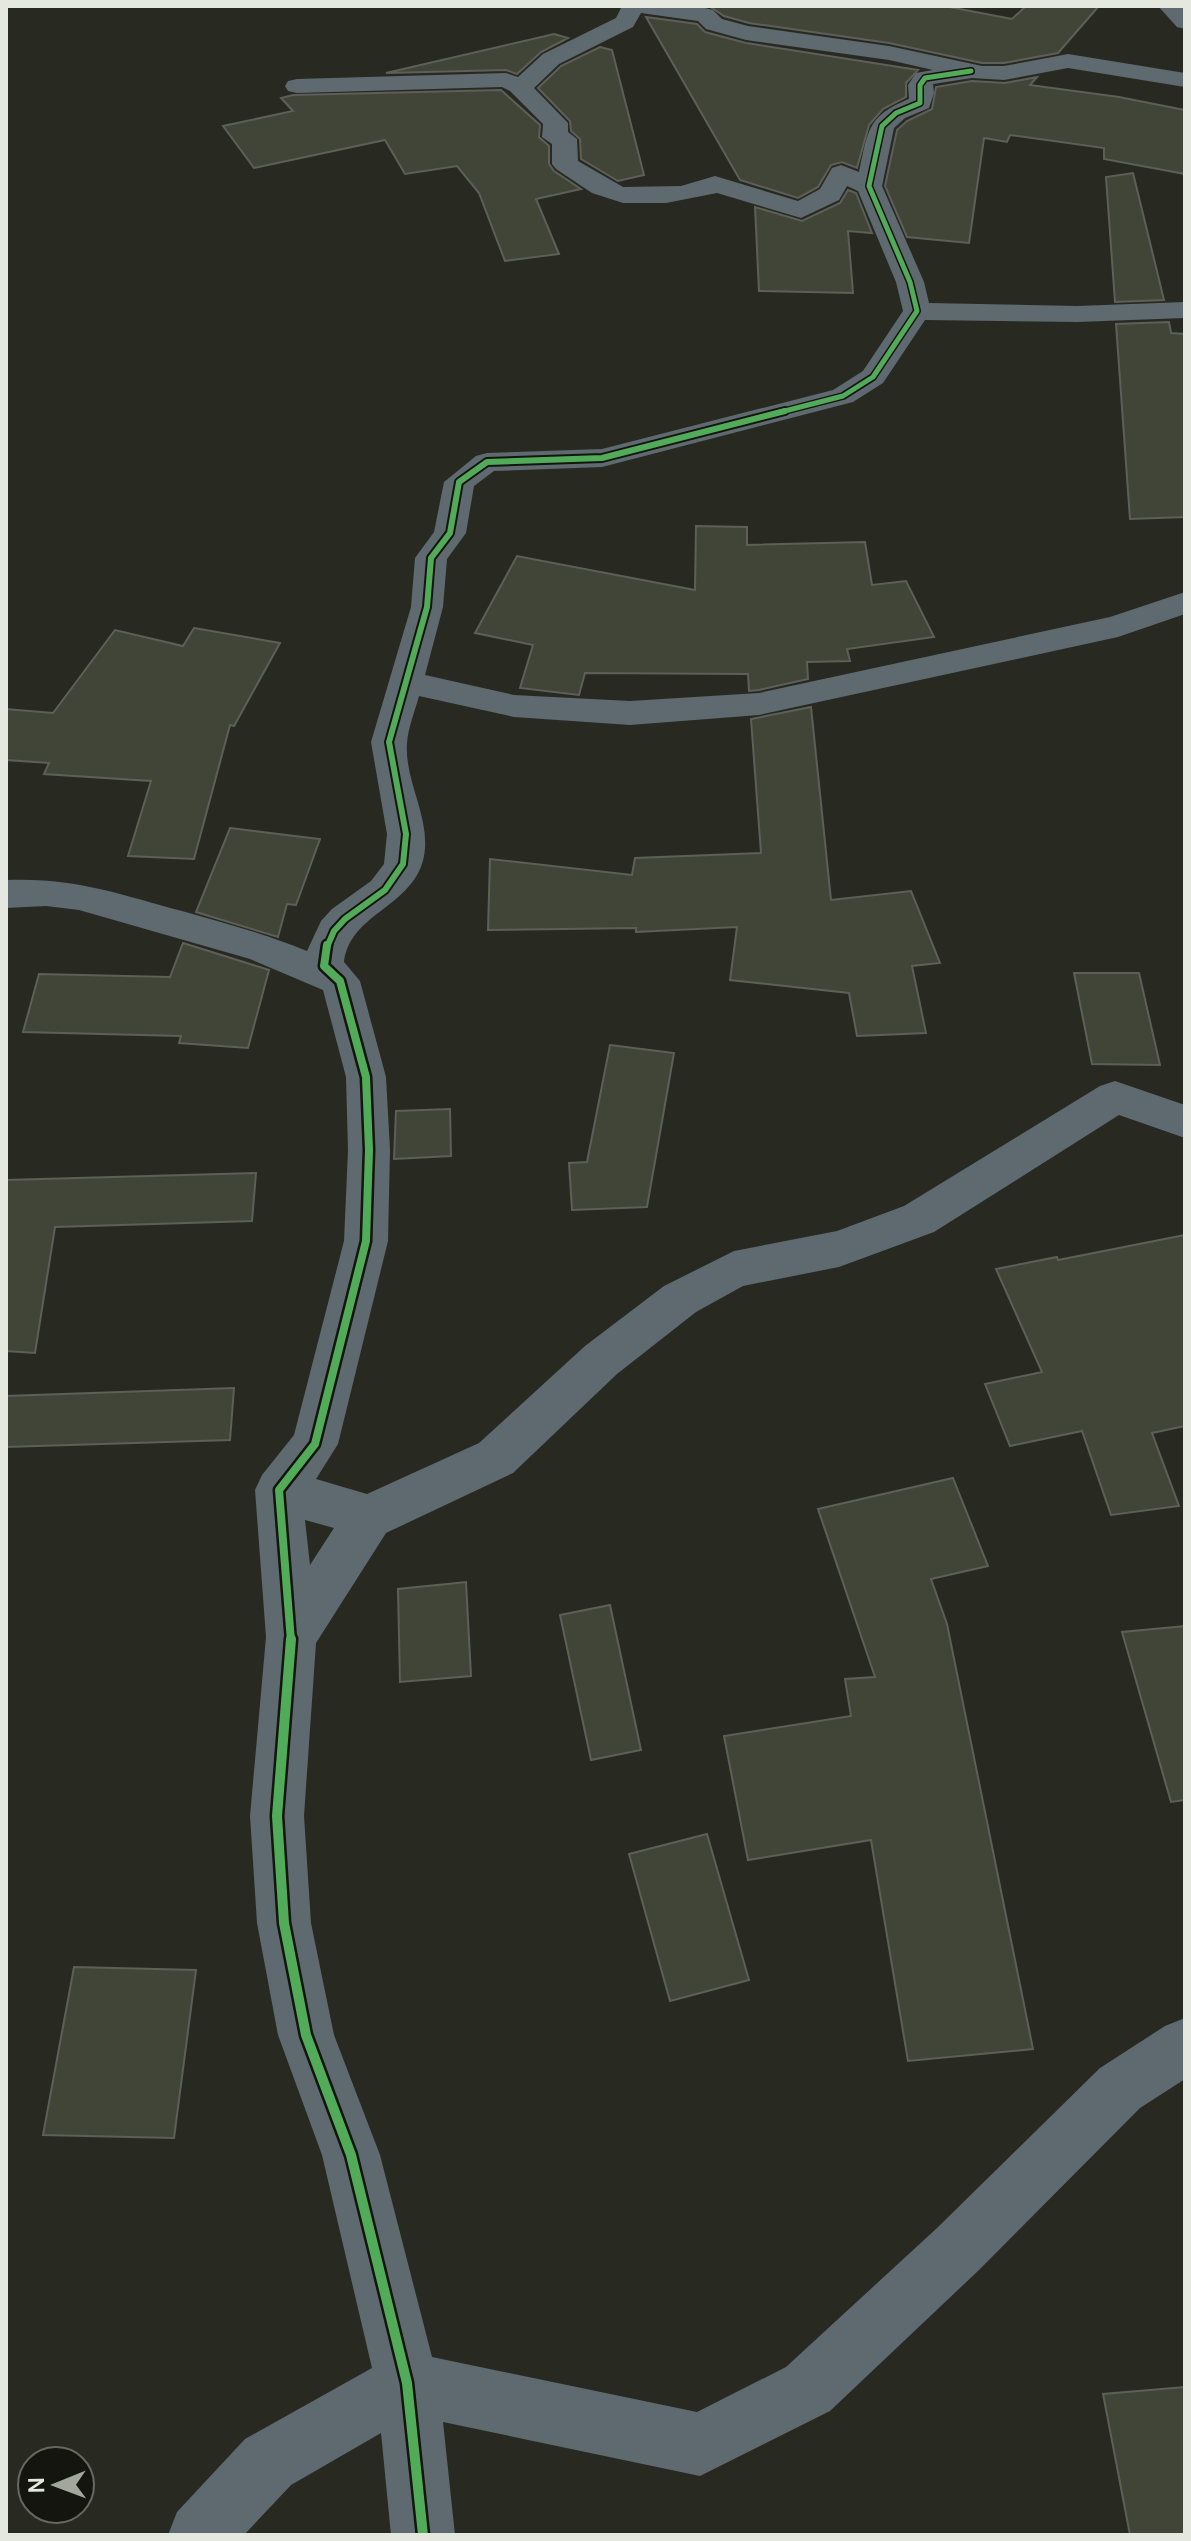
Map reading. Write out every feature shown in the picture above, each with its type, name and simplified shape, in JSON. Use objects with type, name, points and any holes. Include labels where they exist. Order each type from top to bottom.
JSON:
[{"type":"street","points":[[519,86],[534,78],[551,59],[625,22],[632,8],[648,6],[706,11],[714,24],[746,33],[889,53],[971,71],[1004,73],[1068,61],[1185,80]]},
{"type":"street","points":[[1170,6],[1185,22]]},
{"type":"street","points":[[423,2535],[407,2383],[351,2155],[306,2035],[284,1923],[277,1816],[291,1637],[279,1490],[315,1444],[366,1241],[369,1150],[366,1077],[340,981],[324,966],[324,948],[332,930],[394,880],[402,866],[405,852],[401,809],[388,759],[389,742],[427,607],[431,558],[450,533],[459,482],[487,462],[602,458],[843,396],[873,377],[917,311],[910,282],[869,186],[882,126],[896,113],[920,103],[921,81],[971,71]]},
{"type":"street","points":[[297,86],[506,80],[519,86],[556,123],[555,137],[564,139],[565,164],[585,179],[617,195],[695,193],[715,184],[801,210],[830,194],[841,173],[869,186]]},
{"type":"street","points":[[917,311],[1077,314],[1185,310]]},
{"type":"street","points":[[404,681],[529,707],[630,713],[759,704],[1118,626],[1185,602]]},
{"type":"street","points":[[6,894],[46,892],[79,896],[262,948],[340,981]]},
{"type":"street","points":[[291,1637],[369,1517],[496,1458],[601,1360],[680,1299],[734,1269],[839,1249],[919,1219],[1115,1097],[1185,1122]]},
{"type":"street","points":[[279,1490],[369,1517]]},
{"type":"street","points":[[200,2535],[268,2462],[407,2383],[700,2444],[808,2389],[958,2249],[1120,2088],[1185,2046]]},
{"type":"building","points":[[709,6],[944,6],[1012,19],[1026,6],[1099,6],[1058,53],[1004,63],[982,63],[889,43],[749,23],[724,16]]},
{"type":"building","points":[[646,17],[697,24],[705,32],[746,43],[918,70],[906,83],[906,97],[883,109],[869,125],[857,168],[842,162],[831,165],[818,187],[798,198],[740,180]]},
{"type":"building","points":[[554,34],[568,38],[541,52],[517,74],[506,70],[386,73]]},
{"type":"building","points":[[600,47],[612,50],[644,175],[618,181],[581,159],[580,139],[571,131],[570,121],[538,88],[561,66]]},
{"type":"building","points":[[1037,77],[1030,85],[1185,110],[1185,174],[1104,159],[1104,148],[1010,135],[1007,142],[984,138],[969,243],[907,237],[885,186],[897,130],[907,121],[932,109],[936,87],[972,81],[1005,83]]},
{"type":"building","points":[[501,90],[540,125],[539,137],[549,146],[549,164],[554,171],[581,189],[536,199],[559,254],[505,261],[479,193],[457,166],[405,174],[385,140],[254,168],[223,126],[293,111],[281,98],[293,95]]},
{"type":"building","points":[[1133,173],[1164,300],[1115,302],[1106,177]]},
{"type":"building","points":[[848,190],[856,193],[872,233],[848,231],[853,293],[759,291],[755,207],[802,221],[840,203]]},
{"type":"building","points":[[1169,322],[1171,333],[1185,334],[1185,517],[1130,519],[1116,324]]},
{"type":"building","points":[[696,526],[747,527],[747,545],[865,542],[872,585],[906,581],[934,637],[847,649],[850,661],[807,662],[808,679],[759,690],[749,691],[748,674],[585,673],[579,695],[520,688],[533,645],[475,633],[517,556],[695,590]]},
{"type":"building","points":[[194,628],[280,643],[234,726],[230,725],[194,859],[128,856],[151,781],[44,774],[49,763],[6,760],[6,709],[53,713],[115,630],[183,646]]},
{"type":"building","points":[[811,707],[831,900],[911,891],[940,963],[912,966],[926,1033],[857,1036],[849,993],[730,980],[737,927],[636,932],[636,928],[488,930],[490,859],[632,875],[635,858],[761,853],[751,719]]},
{"type":"building","points":[[230,828],[320,839],[296,905],[287,904],[278,937],[196,912]]},
{"type":"building","points":[[183,943],[269,970],[248,1048],[179,1043],[181,1036],[23,1032],[39,974],[170,977]]},
{"type":"building","points":[[1074,973],[1139,973],[1160,1065],[1092,1064]]},
{"type":"building","points":[[610,1045],[674,1053],[647,1207],[572,1210],[569,1163],[587,1162]]},
{"type":"building","points":[[450,1109],[451,1156],[394,1159],[396,1111]]},
{"type":"building","points":[[256,1173],[252,1221],[55,1227],[35,1353],[6,1351],[6,1180]]},
{"type":"building","points":[[1185,1235],[1185,1426],[1152,1433],[1179,1506],[1111,1515],[1082,1431],[1010,1446],[985,1384],[1042,1372],[996,1269]]},
{"type":"building","points":[[234,1388],[230,1440],[6,1447],[6,1396]]},
{"type":"building","points":[[953,1478],[988,1566],[931,1579],[947,1624],[1033,2049],[908,2061],[871,1840],[748,1860],[724,1736],[851,1716],[845,1679],[875,1677],[818,1509]]},
{"type":"building","points":[[466,1582],[471,1676],[400,1682],[398,1589]]},
{"type":"building","points":[[610,1605],[641,1750],[591,1760],[560,1615]]},
{"type":"building","points":[[1185,1626],[1185,1800],[1171,1802],[1122,1632]]},
{"type":"building","points":[[707,1834],[749,1980],[670,2001],[629,1854]]},
{"type":"building","points":[[74,1967],[196,1970],[174,2138],[43,2135]]},
{"type":"building","points":[[1185,2387],[1185,2535],[1130,2535],[1103,2394]]},
{"type":"cycle path","points":[[423,2535],[407,2383],[351,2155],[306,2035],[284,1923],[277,1816],[291,1637],[279,1490],[315,1444],[366,1241],[369,1150],[366,1077],[340,981],[324,966],[327,946],[334,931],[345,919],[385,890],[396,879],[403,864],[406,834],[392,772],[389,742],[427,607],[431,558],[450,533],[459,482],[487,462],[602,458],[843,396],[873,377],[917,311],[910,282],[869,186],[882,126],[896,113],[920,103],[920,85],[925,78],[971,71]]}]
